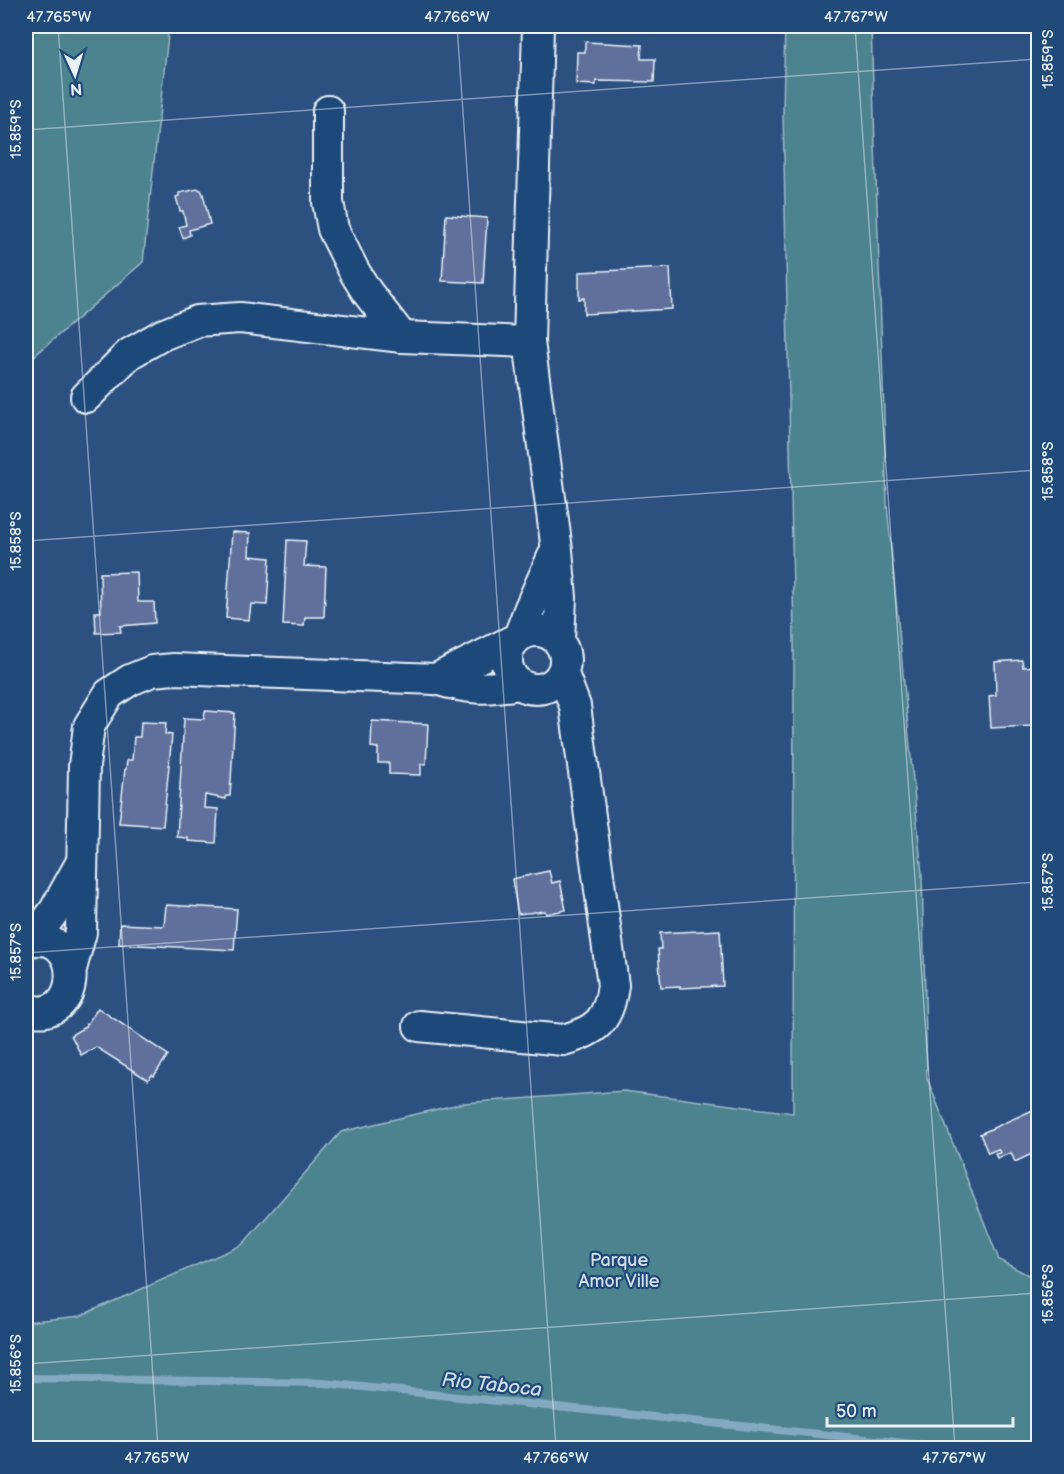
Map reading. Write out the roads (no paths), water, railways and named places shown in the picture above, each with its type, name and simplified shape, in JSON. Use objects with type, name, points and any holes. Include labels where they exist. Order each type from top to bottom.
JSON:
[{"type":"street","points":[[419,1026],[563,1040],[591,1029],[607,1014],[613,985],[575,706],[563,674],[565,657],[559,640],[561,598],[557,550],[529,342],[538,26]]},
{"type":"street","points":[[328,111],[328,202],[333,229],[358,278],[402,337]]},
{"type":"street","points":[[86,397],[129,354],[162,335],[197,321],[240,318],[402,337],[529,342]]},
{"type":"street","points":[[557,550],[516,637],[507,651],[506,664],[510,676],[577,723]]},
{"type":"street","points":[[436,679],[534,630],[548,632],[559,640]]},
{"type":"street","points":[[71,969],[81,932],[84,766],[89,726],[109,694],[130,680],[152,671],[174,669],[436,679],[462,687],[481,689],[551,686],[563,674]]},
{"type":"street","points":[[29,941],[55,910],[83,857]]},
{"type":"street","points":[[26,1009],[42,1011],[53,1007],[69,991],[72,980],[68,959],[62,951],[54,944],[29,941]]},
{"type":"waterway","name":"Rio Taboca","points":[[26,1378],[324,1383],[954,1448]]},
{"type":"park label","name":"Parque Amor Ville","points":[[619,1270]]}]
